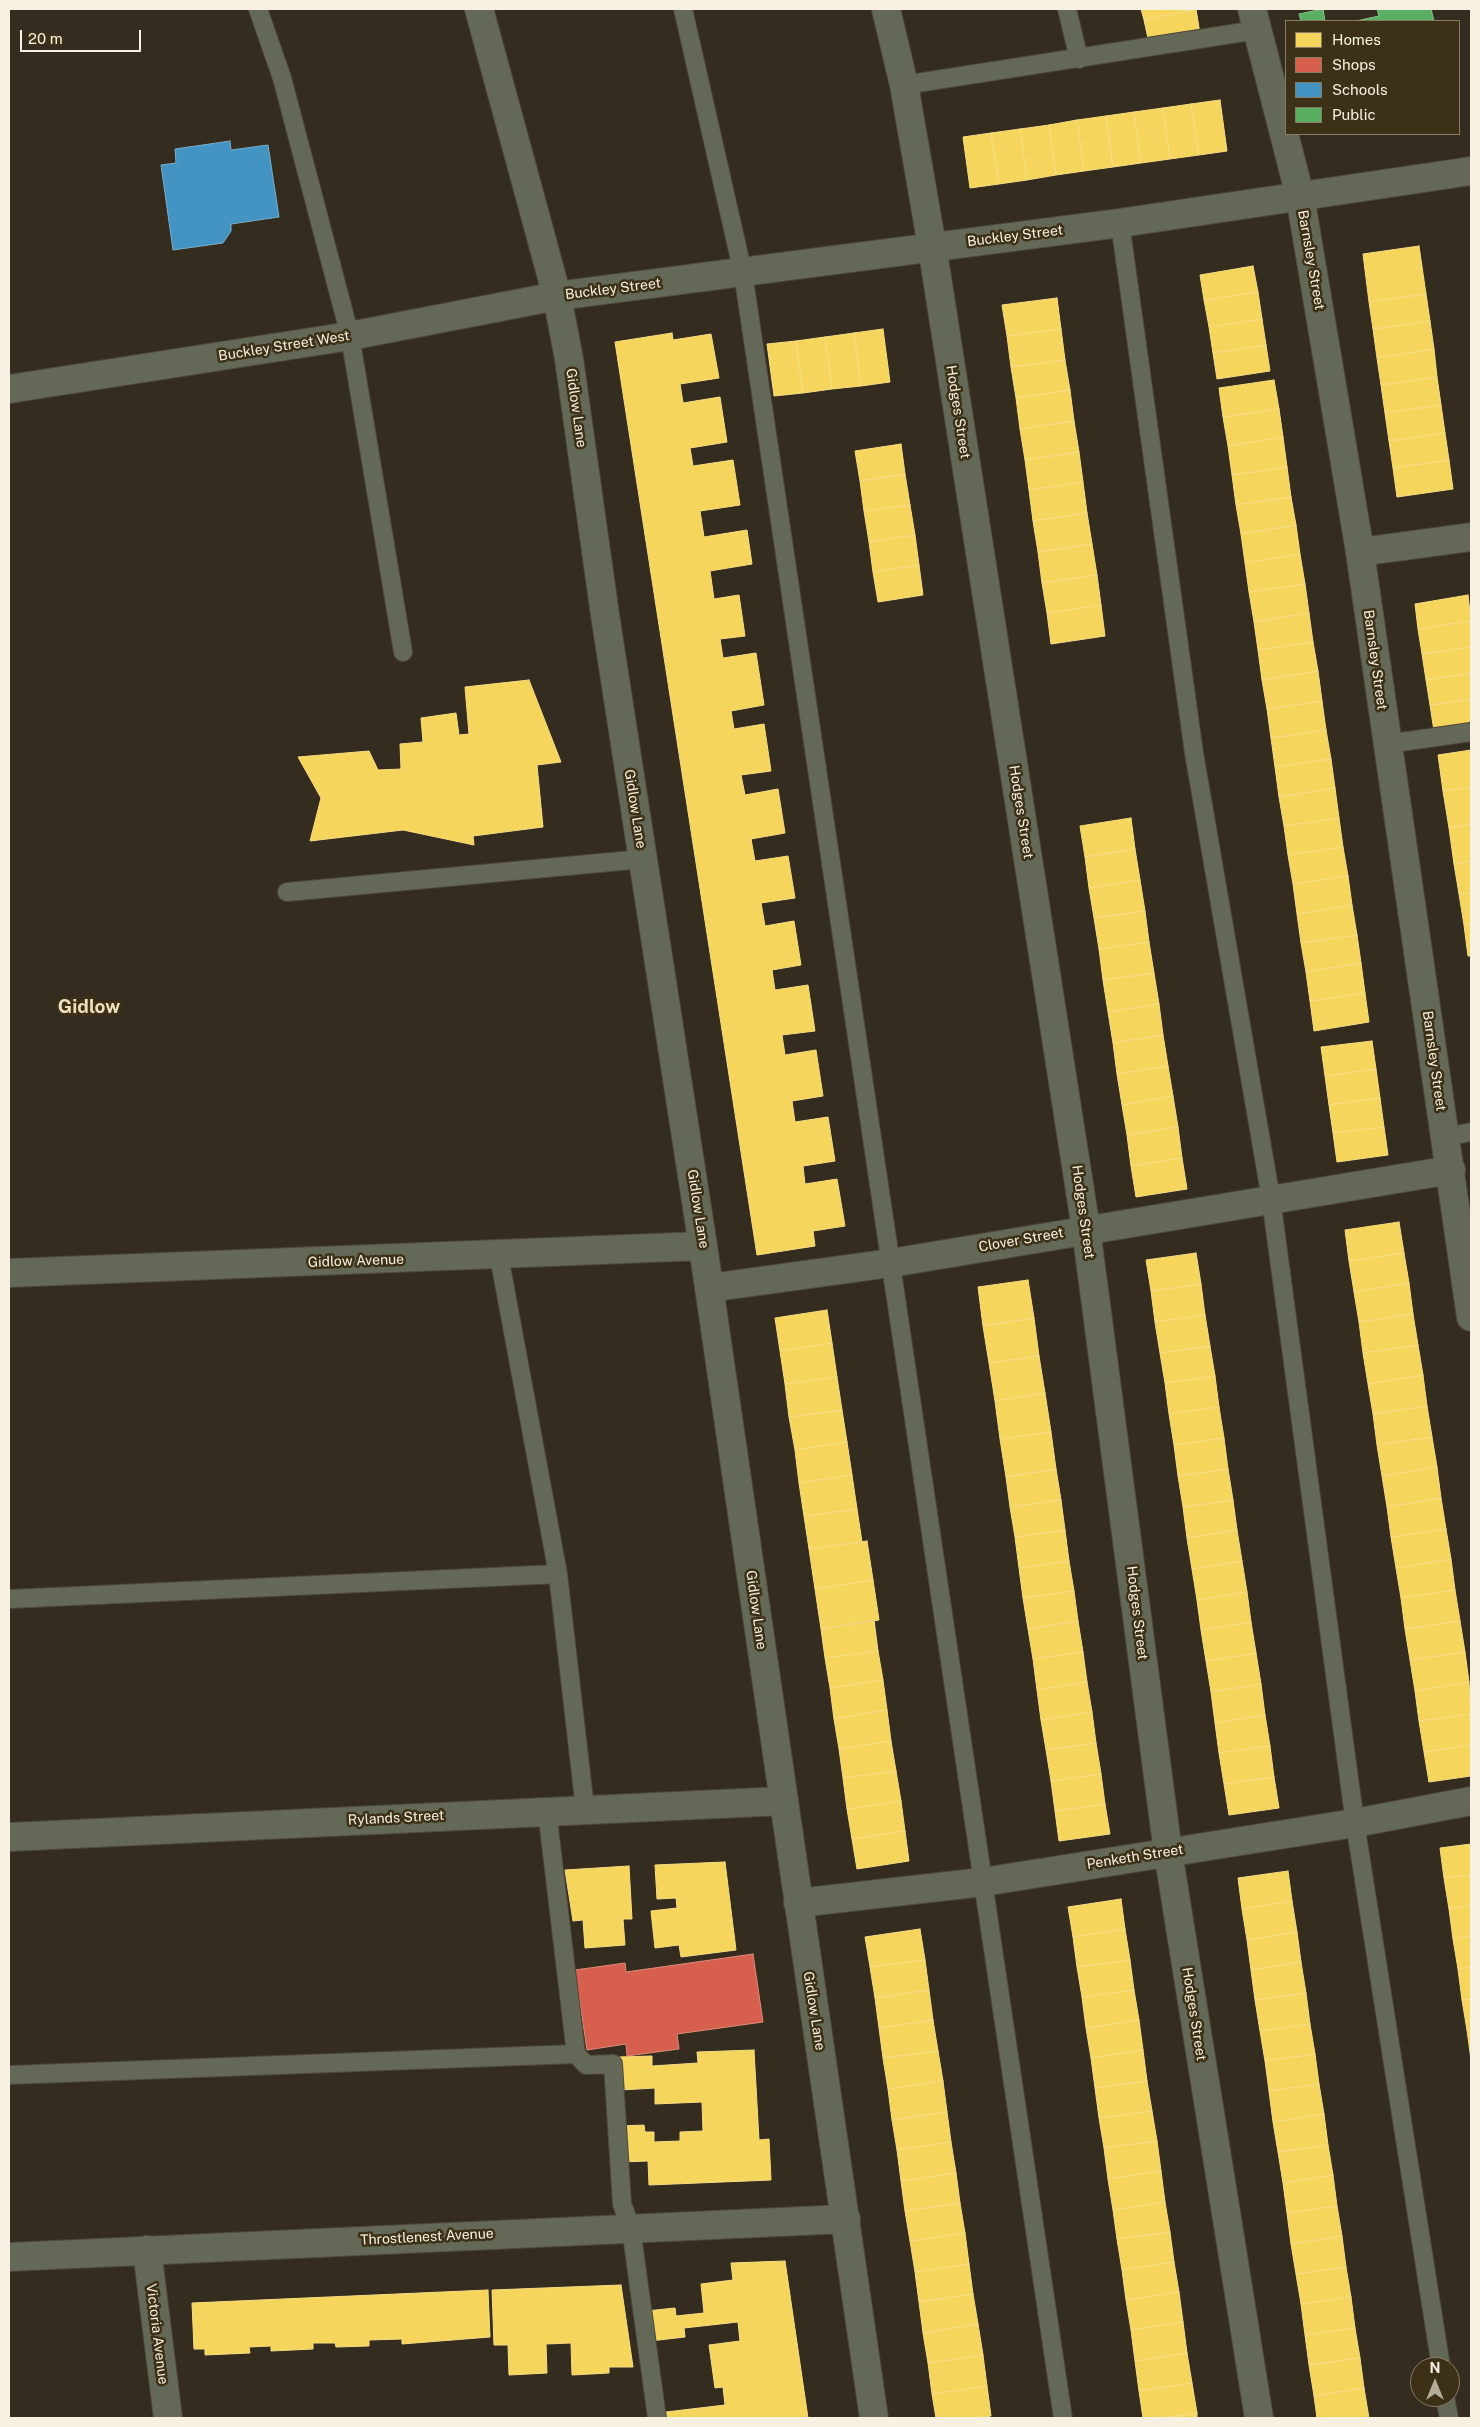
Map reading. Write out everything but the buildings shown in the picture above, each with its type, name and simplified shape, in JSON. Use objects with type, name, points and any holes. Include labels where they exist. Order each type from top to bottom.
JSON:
[{"type":"street","name":"Gidlow Lane","points":[[479,9],[558,296],[569,359],[605,615],[704,1246],[874,2418]]},
{"type":"street","name":"Hodges Street","points":[[886,9],[904,86],[932,246],[1086,1229],[1168,1852],[1259,2418]]},
{"type":"street","name":"Barnsley Street","points":[[1255,20],[1300,196],[1360,552],[1387,744],[1458,1135],[1451,1170],[1471,1317]]},
{"type":"street","name":"Buckley Street","points":[[558,296],[1120,222],[1471,171]]},
{"type":"street","name":"Buckley Street West","points":[[9,390],[350,336],[558,296]]},
{"type":"street","points":[[1360,552],[1471,537]]},
{"type":"street","name":"Clover Street","points":[[710,1288],[891,1263],[1086,1229],[1451,1170]]},
{"type":"street","name":"Gidlow Avenue","points":[[9,1273],[500,1256],[704,1246]]},
{"type":"street","name":"Rylands Street","points":[[9,1837],[784,1801]]},
{"type":"street","name":"Penketh Street","points":[[798,1903],[983,1882],[1355,1823],[1471,1802]]},
{"type":"street","name":"Throstlenest Avenue","points":[[9,2257],[846,2219]]},
{"type":"street","name":"Victoria Avenue","points":[[147,2250],[168,2418]]},
{"type":"lane","points":[[258,9],[282,78],[350,336],[404,652]]},
{"type":"lane","points":[[683,9],[743,273],[930,1515],[1063,2418]]},
{"type":"lane","points":[[1067,9],[1080,59]]},
{"type":"lane","points":[[904,86],[1080,59],[1255,20]]},
{"type":"lane","points":[[1120,222],[1194,752],[1272,1199],[1355,1823],[1439,2357]]},
{"type":"lane","points":[[1387,744],[1471,732]]},
{"type":"lane","points":[[288,892],[643,859]]},
{"type":"lane","points":[[500,1256],[558,1574],[585,1809]]},
{"type":"lane","points":[[9,1599],[558,1574]]},
{"type":"lane","points":[[548,1811],[576,2054],[586,2065],[613,2064],[622,2204],[632,2228],[657,2418]]},
{"type":"lane","points":[[9,2075],[125,2069],[576,2054]]},
{"type":"district","name":"Gidlow","points":[[89,1007]]}]
